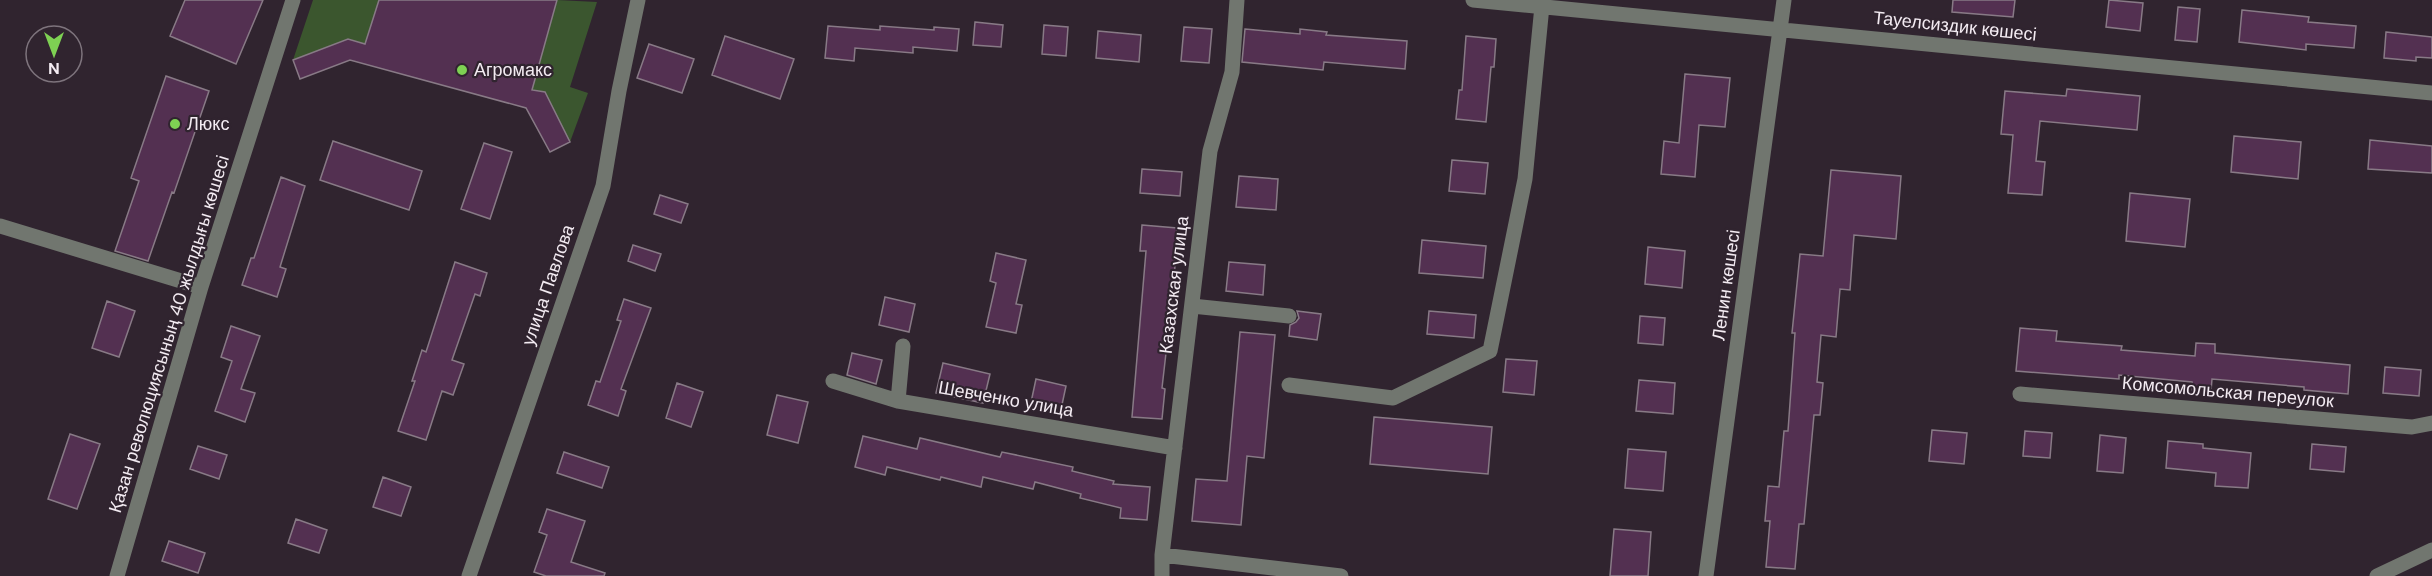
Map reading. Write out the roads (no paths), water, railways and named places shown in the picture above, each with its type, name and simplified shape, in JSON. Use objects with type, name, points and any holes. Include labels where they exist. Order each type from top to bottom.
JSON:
[{"type":"street","name":"Қазан революциясының 40 жылдығы көшесі","points":[[117,576],[201,287],[293,0]]},
{"type":"street","name":"улица Павлова","points":[[469,576],[603,186],[619,91],[639,0]]},
{"type":"street","name":"Казахская улица","points":[[1162,576],[1162,555],[1210,151],[1232,72],[1237,0]]},
{"type":"street","name":"Тауелсиздик көшесі","points":[[1473,0],[1782,28],[2432,93]]},
{"type":"street","name":"Ленин көшесі","points":[[1706,576],[1784,0]]},
{"type":"street","points":[[1289,385],[1393,398],[1490,351],[1525,179],[1542,6]]},
{"type":"street","points":[[0,226],[201,287]]},
{"type":"street","points":[[1192,306],[1289,316]]},
{"type":"street","points":[[898,401],[903,346]]},
{"type":"street","name":"Шевченко улица","points":[[833,381],[898,401],[1175,448]]},
{"type":"street","name":"Комсомольская переулок","points":[[2020,394],[2412,427],[2432,423]]},
{"type":"street","points":[[2377,576],[2432,550]]},
{"type":"street","points":[[1162,555],[1341,576]]},
{"type":"place","name":"Агромакс","points":[[462,70]]},
{"type":"place","name":"Люкс","points":[[175,124]]}]
